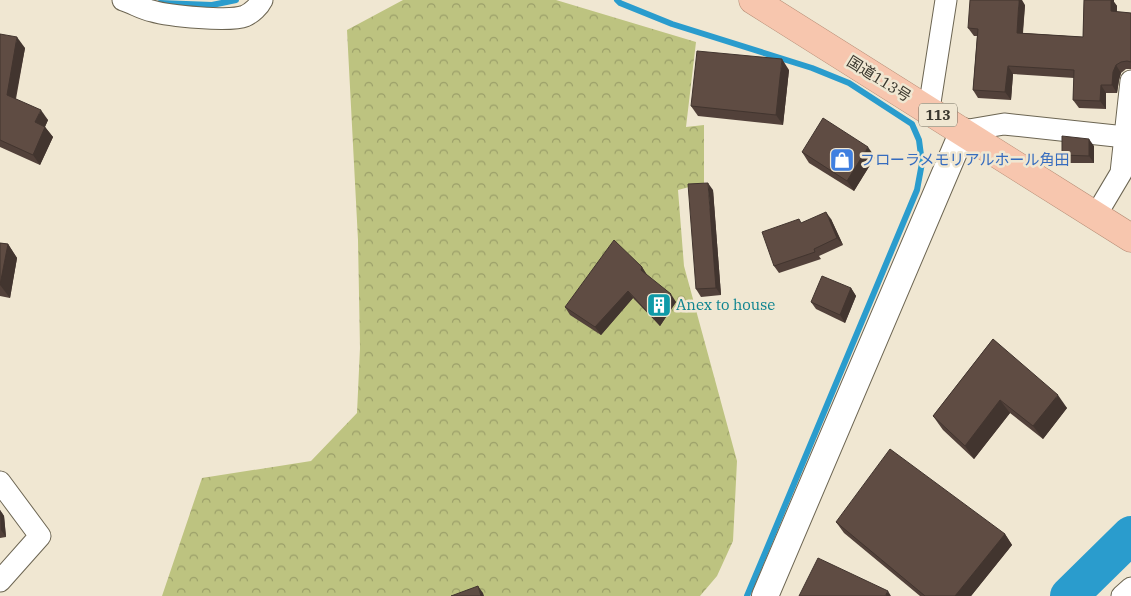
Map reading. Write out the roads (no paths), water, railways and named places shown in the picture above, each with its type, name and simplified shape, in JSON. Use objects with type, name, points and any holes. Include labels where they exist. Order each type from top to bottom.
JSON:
[{"type":"highway","name":"国道113号","points":[[753,0],[1126,235]]},
{"type":"street","points":[[123,0],[151,11],[169,15],[234,18],[247,15],[259,6],[262,0]]},
{"type":"street","points":[[928,109],[946,0]]},
{"type":"street","points":[[1096,215],[1121,172],[1131,81]]},
{"type":"street","points":[[765,596],[962,131],[1004,124],[1125,137]]},
{"type":"street","points":[[0,482],[40,536],[0,581]]},
{"type":"street","points":[[1122,596],[1131,588]]},
{"type":"waterway","points":[[160,3],[212,5],[236,0]]},
{"type":"waterway","points":[[617,0],[620,3],[672,24],[812,68],[849,83],[912,124],[919,140],[922,163],[917,190],[747,596]]},
{"type":"waterway","points":[[1069,596],[1131,535]]},
{"type":"place","name":"フローラメモリアルホール角田","points":[[842,160]]},
{"type":"place","name":"Anex to house","points":[[659,305]]}]
